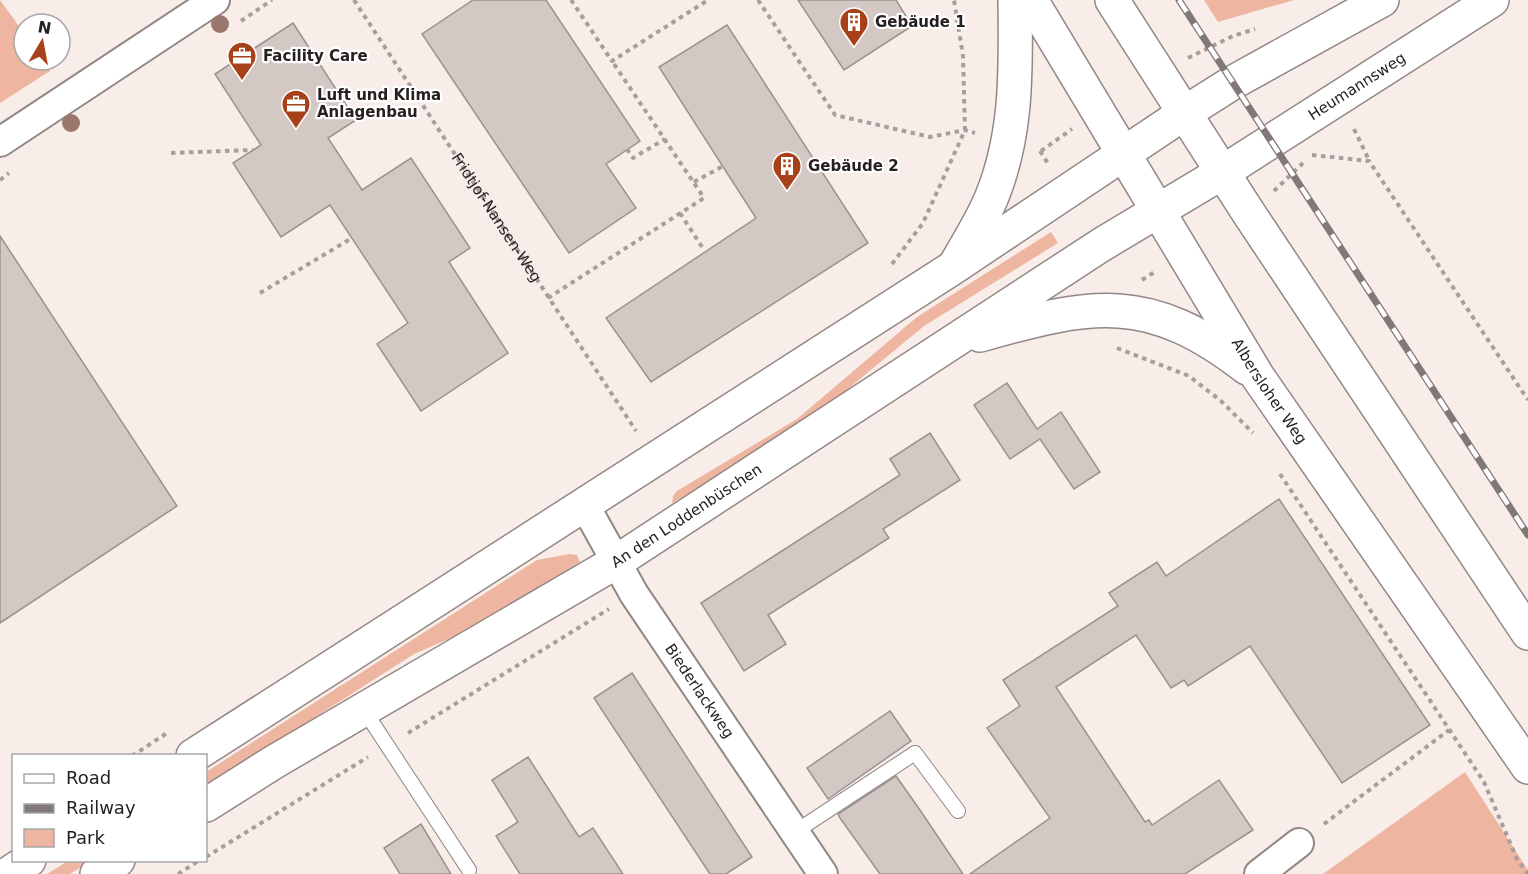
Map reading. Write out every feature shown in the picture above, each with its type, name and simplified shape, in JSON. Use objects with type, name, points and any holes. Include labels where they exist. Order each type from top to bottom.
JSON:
[{"type":"main road","points":[[954,267],[987,208],[1008,144],[1015,100],[1015,0]]},
{"type":"main road","name":"Albersloher Weg","points":[[1031,0],[1258,376],[1528,767]]},
{"type":"main road","points":[[1112,0],[1184,114],[1528,633]]},
{"type":"main road","points":[[196,754],[954,267],[1232,83],[1382,0]]},
{"type":"main road","name":"Heumannsweg","points":[[1159,211],[1492,0]]},
{"type":"main road","name":"An den Loddenbüschen","points":[[207,804],[616,562],[947,345],[1159,211]]},
{"type":"main road","points":[[947,345],[1071,312],[1125,309],[1161,318],[1215,344],[1258,376]]},
{"type":"main road","points":[[8,874],[27,862]]},
{"type":"main road","points":[[97,874],[116,862]]},
{"type":"street","points":[[0,142],[215,0]]},
{"type":"street","name":"Biederlackweg","points":[[584,504],[634,594],[823,874]]},
{"type":"street","points":[[1259,874],[1299,843]]},
{"type":"lane","points":[[364,710],[469,870]]},
{"type":"lane","points":[[795,832],[915,753],[958,811]]},
{"type":"path","name":"Fridtjof-Nansen-Weg","points":[[354,0],[638,436]]},
{"type":"path","points":[[548,298],[704,198],[571,0]]},
{"type":"path","points":[[612,61],[708,0]]},
{"type":"path","points":[[758,0],[836,116],[930,137],[965,130],[963,56],[954,0]]},
{"type":"path","points":[[1353,126],[1369,161],[1528,400]]},
{"type":"path","points":[[627,149],[633,158],[665,139]]},
{"type":"path","points":[[171,153],[253,150]]},
{"type":"path","points":[[1311,155],[1369,161]]},
{"type":"path","points":[[694,182],[723,166]]},
{"type":"path","points":[[680,213],[704,250]]},
{"type":"path","points":[[261,293],[352,238]]},
{"type":"path","points":[[1117,348],[1189,376],[1221,401],[1255,435]]},
{"type":"path","points":[[1274,464],[1484,782],[1517,859],[1528,874]]},
{"type":"path","points":[[1299,843],[1449,730]]},
{"type":"path","points":[[178,874],[198,862]]},
{"type":"green space","points":[[0,0],[12,16],[12,72],[48,72],[0,103]]},
{"type":"green space","points":[[1204,0],[1294,0],[1218,22]]},
{"type":"green space","points":[[1051,232],[1058,243],[924,326],[802,427],[672,503],[677,491],[797,419],[917,317]]},
{"type":"green space","points":[[569,554],[577,555],[580,562],[469,630],[414,654],[207,786],[207,771],[537,560]]},
{"type":"green space","points":[[1465,772],[1528,870],[1528,874],[1323,874]]},
{"type":"green space","points":[[66,862],[89,862],[70,874],[47,874]]},
{"type":"building","points":[[473,0],[546,0],[640,141],[606,164],[636,208],[569,253],[422,34]]},
{"type":"building","name":"Gebäude 1","points":[[798,0],[896,0],[912,26],[844,70]]},
{"type":"building","points":[[293,23],[356,120],[328,138],[362,190],[411,158],[470,248],[449,262],[508,353],[421,411],[377,344],[408,323],[330,205],[281,237],[233,163],[261,145],[215,74]]},
{"type":"building","name":"Gebäude 2","points":[[727,25],[868,243],[651,382],[606,318],[756,218],[659,67]]},
{"type":"building","points":[[0,236],[177,506],[0,623]]},
{"type":"building","points":[[1007,383],[1037,429],[1061,412],[1100,472],[1074,489],[1040,439],[1010,459],[974,405]]},
{"type":"building","points":[[930,433],[960,480],[883,529],[889,538],[768,615],[786,644],[744,671],[701,603],[900,475],[890,459]]},
{"type":"building","points":[[1279,499],[1430,725],[1342,783],[1250,646],[1188,686],[1184,680],[1171,688],[1136,635],[1056,687],[1145,822],[1149,820],[1152,825],[1219,780],[1253,830],[1185,874],[970,874],[1050,818],[987,728],[1020,706],[1003,680],[1118,606],[1109,593],[1157,562],[1166,576]]},
{"type":"building","points":[[632,673],[752,857],[726,874],[710,874],[594,698]]},
{"type":"building","points":[[890,711],[911,741],[828,799],[807,768]]},
{"type":"building","points":[[528,757],[579,837],[593,828],[623,874],[520,874],[496,836],[518,822],[492,780]]},
{"type":"building","points":[[896,776],[963,874],[880,874],[840,818],[838,814]]},
{"type":"building","points":[[421,824],[451,874],[400,874],[384,848]]},
{"type":"railway","points":[[1179,0],[1528,535]]},
{"type":"place","name":"Gebäude 1","points":[[854,48]]},
{"type":"place","name":"Facility Care","points":[[242,82]]},
{"type":"place","name":"Luft und Klima Anlagenbau","points":[[296,130]]},
{"type":"place","name":"Gebäude 2","points":[[787,192]]}]
